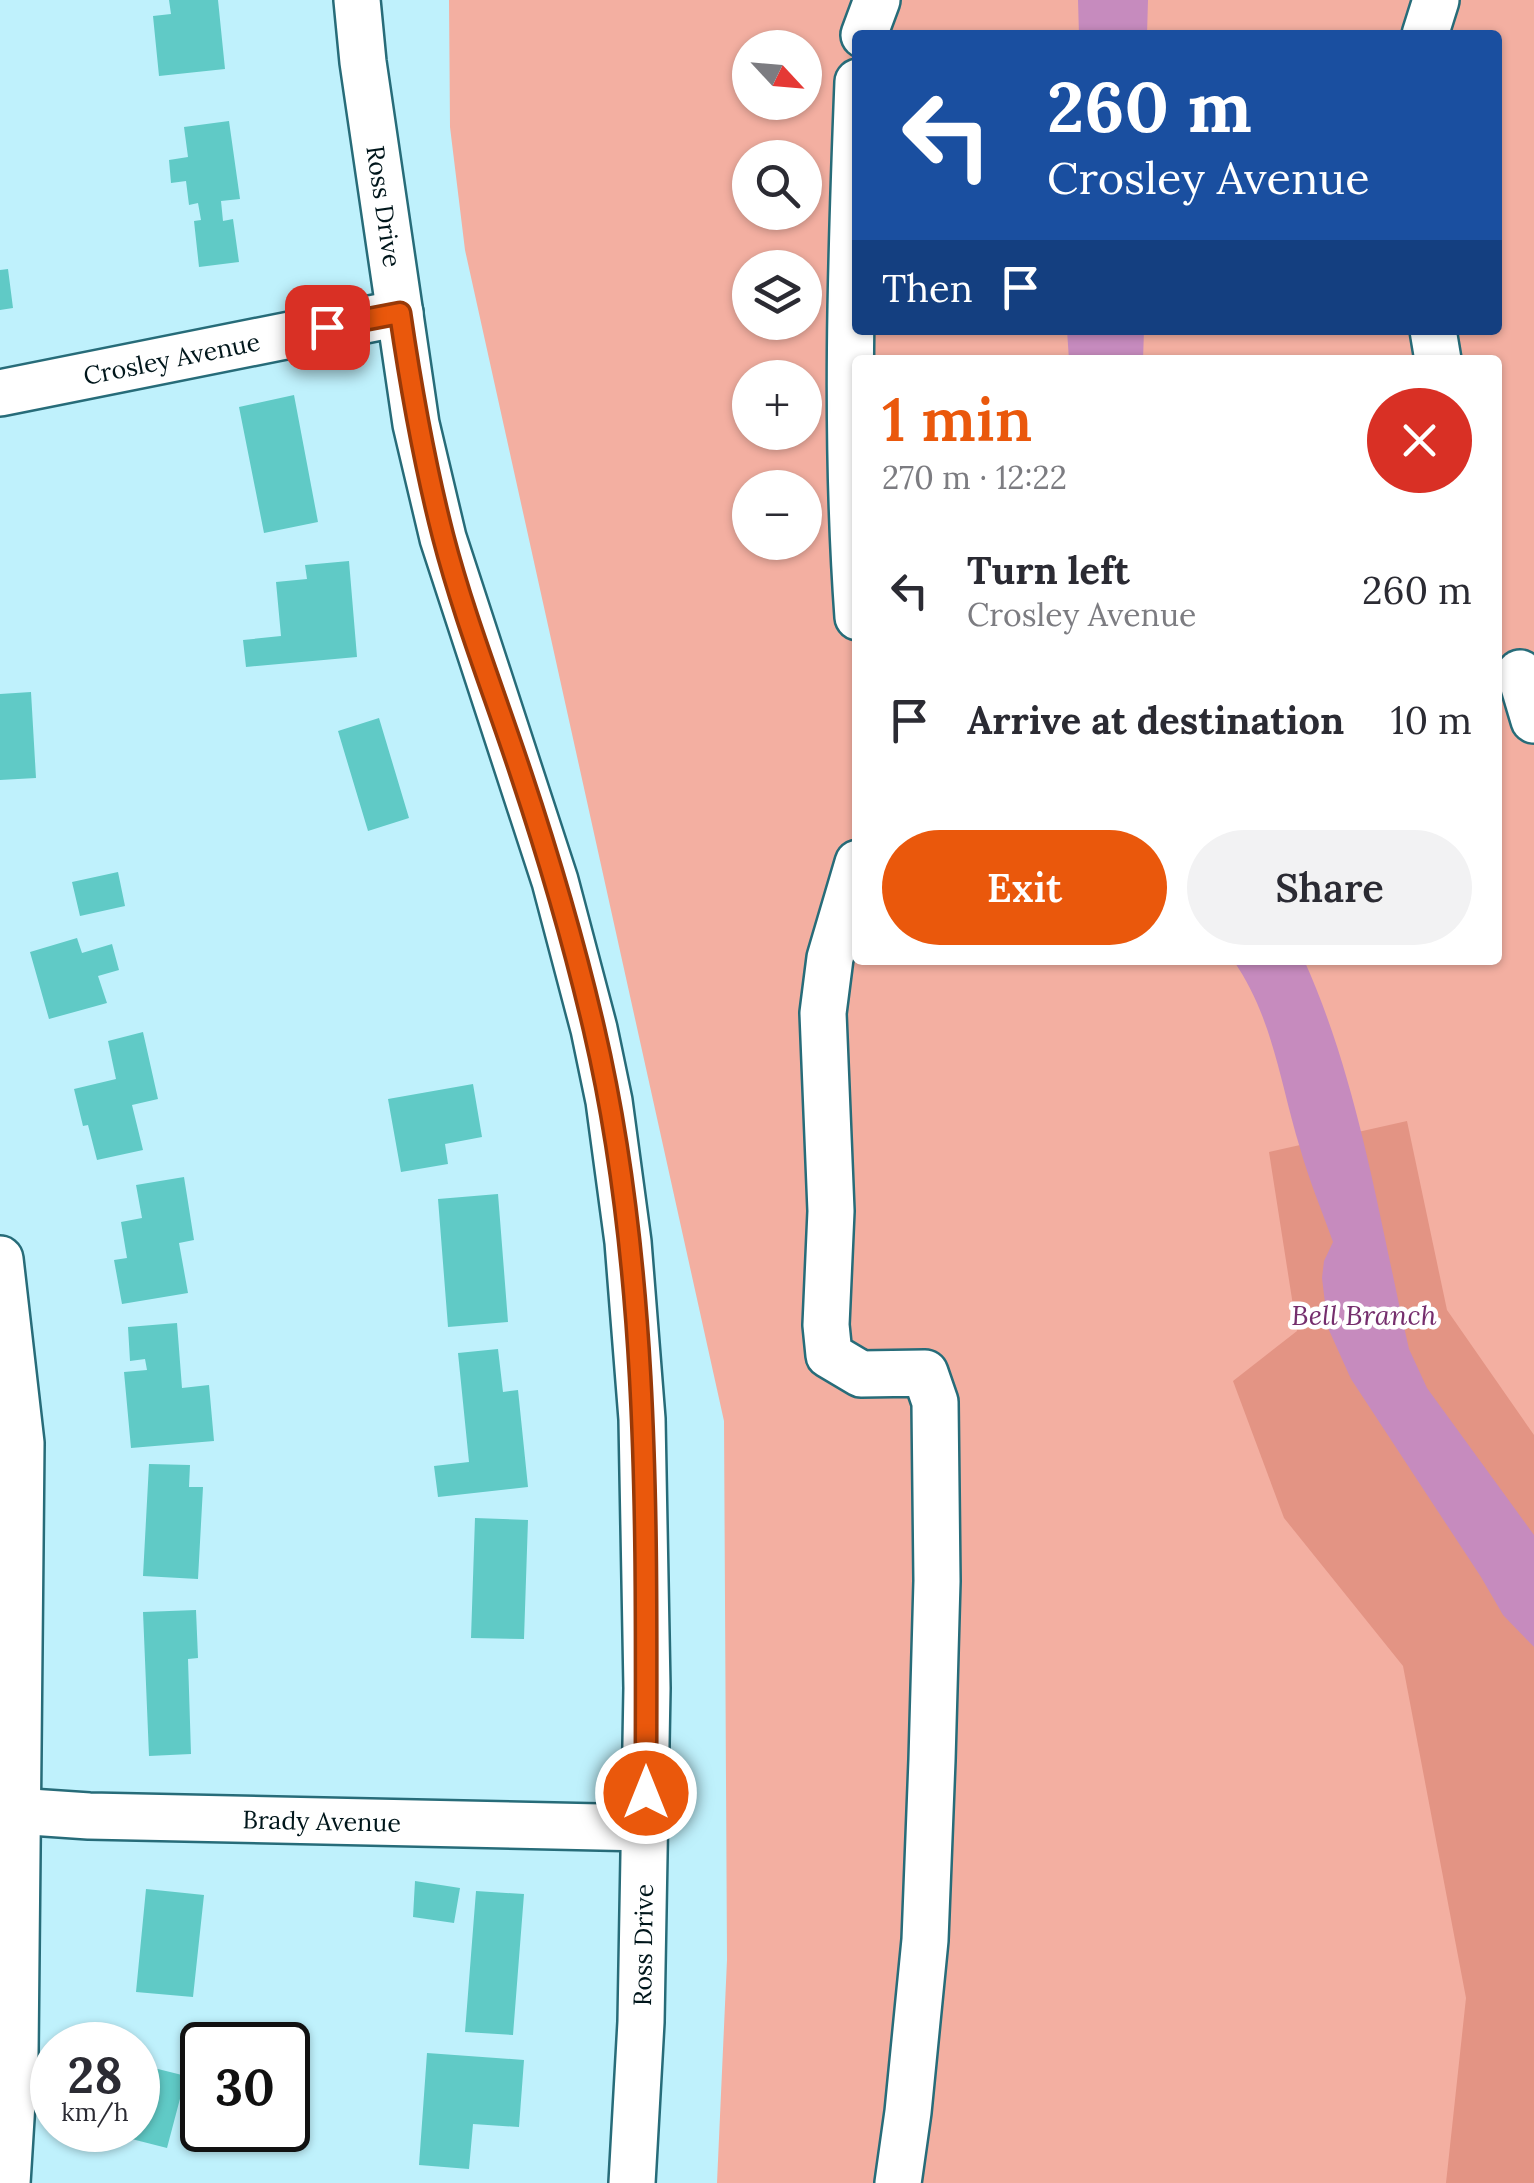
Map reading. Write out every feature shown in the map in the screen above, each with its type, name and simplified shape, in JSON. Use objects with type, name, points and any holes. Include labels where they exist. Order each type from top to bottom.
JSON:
[{"type":"street","name":"Ross Drive","points":[[357,0],[416,424],[443,538],[555,881],[594,1029],[609,1101],[628,1242],[642,1419],[646,1828],[632,2183]]},
{"type":"street","points":[[866,30],[877,0]]},
{"type":"street","points":[[1426,30],[1436,0]]},
{"type":"street","points":[[852,236],[852,537]]},
{"type":"street","name":"Crosley Avenue","points":[[0,393],[400,313]]},
{"type":"street","points":[[1517,667],[1534,720]]},
{"type":"street","points":[[852,884],[830,958],[823,1013],[832,1211],[826,1325],[829,1355],[861,1374],[925,1372],[935,1402],[937,1581],[925,1940],[898,2183]]},
{"type":"street","points":[[0,1260],[21,1443],[9,1810],[15,2054],[7,2183]]},
{"type":"street","name":"Brady Avenue","points":[[9,1810],[89,1816],[646,1828]]},
{"type":"shaded area","points":[[449,0],[1534,0],[1534,2183],[717,2183],[727,1960],[724,1421],[465,250],[450,127]]},
{"type":"shaded area","points":[[1407,1121],[1447,1310],[1534,1435],[1534,2183],[1446,2183],[1466,1998],[1403,1666],[1284,1518],[1233,1381],[1297,1331],[1269,1152]]},
{"type":"water","points":[[1078,0],[1148,0],[1147,30],[1079,30]]},
{"type":"water","points":[[1067,335],[1144,335],[1143,355],[1069,355]]},
{"type":"water","name":"Bell Branch","points":[[1236,965],[1306,965],[1353,1102],[1409,1349],[1427,1388],[1534,1535],[1534,1647],[1503,1615],[1351,1379],[1328,1328],[1322,1278],[1324,1261],[1333,1242],[1304,1160],[1267,1027]]},
{"type":"building","points":[[169,0],[218,0],[225,69],[159,76],[153,16],[171,14]]},
{"type":"building","points":[[229,121],[240,199],[221,201],[223,221],[233,219],[239,262],[199,267],[194,221],[201,220],[198,203],[189,205],[186,181],[171,183],[169,160],[188,157],[184,127]]},
{"type":"building","points":[[8,269],[13,308],[0,310],[0,270]]},
{"type":"building","points":[[294,395],[318,522],[264,533],[239,407]]},
{"type":"building","points":[[349,561],[357,657],[246,667],[243,640],[281,636],[276,582],[307,579],[305,565]]},
{"type":"building","points":[[31,692],[36,778],[0,780],[0,694]]},
{"type":"building","points":[[379,718],[409,818],[368,831],[338,731]]},
{"type":"building","points":[[118,872],[125,906],[80,916],[72,882]]},
{"type":"building","points":[[77,938],[82,953],[112,944],[119,970],[98,976],[107,1003],[49,1019],[30,952]]},
{"type":"building","points":[[143,1032],[158,1099],[132,1105],[143,1150],[97,1160],[74,1089],[116,1079],[108,1041]]},
{"type":"building","points":[[473,1084],[482,1137],[445,1144],[448,1164],[401,1172],[388,1099]]},
{"type":"building","points":[[184,1177],[194,1240],[179,1243],[188,1293],[122,1304],[114,1260],[127,1258],[121,1222],[142,1218],[136,1185]]},
{"type":"building","points":[[498,1194],[508,1322],[448,1327],[438,1199]]},
{"type":"building","points":[[177,1323],[182,1388],[209,1385],[214,1441],[131,1448],[124,1372],[147,1370],[145,1359],[130,1361],[128,1327]]},
{"type":"building","points":[[498,1349],[503,1392],[518,1390],[528,1487],[438,1497],[434,1466],[469,1462],[458,1353]]},
{"type":"building","points":[[149,1464],[190,1465],[189,1487],[203,1487],[198,1579],[143,1576]]},
{"type":"building","points":[[475,1518],[528,1520],[524,1639],[471,1638]]},
{"type":"building","points":[[196,1610],[198,1658],[188,1659],[191,1754],[149,1756],[143,1612]]},
{"type":"building","points":[[415,1881],[460,1888],[454,1923],[413,1917]]},
{"type":"building","points":[[146,1889],[204,1895],[193,1997],[136,1992]]},
{"type":"building","points":[[476,1891],[524,1894],[513,2035],[465,2032]]},
{"type":"building","points":[[427,2053],[524,2060],[519,2127],[473,2124],[469,2169],[419,2165]]},
{"type":"building","points":[[160,2070],[180,2074],[180,2099],[167,2148],[160,2146]]},
{"type":"route","points":[[327,327],[400,313],[416,424],[443,538],[555,881],[594,1029],[609,1101],[628,1242],[642,1419],[646,1793]]}]
